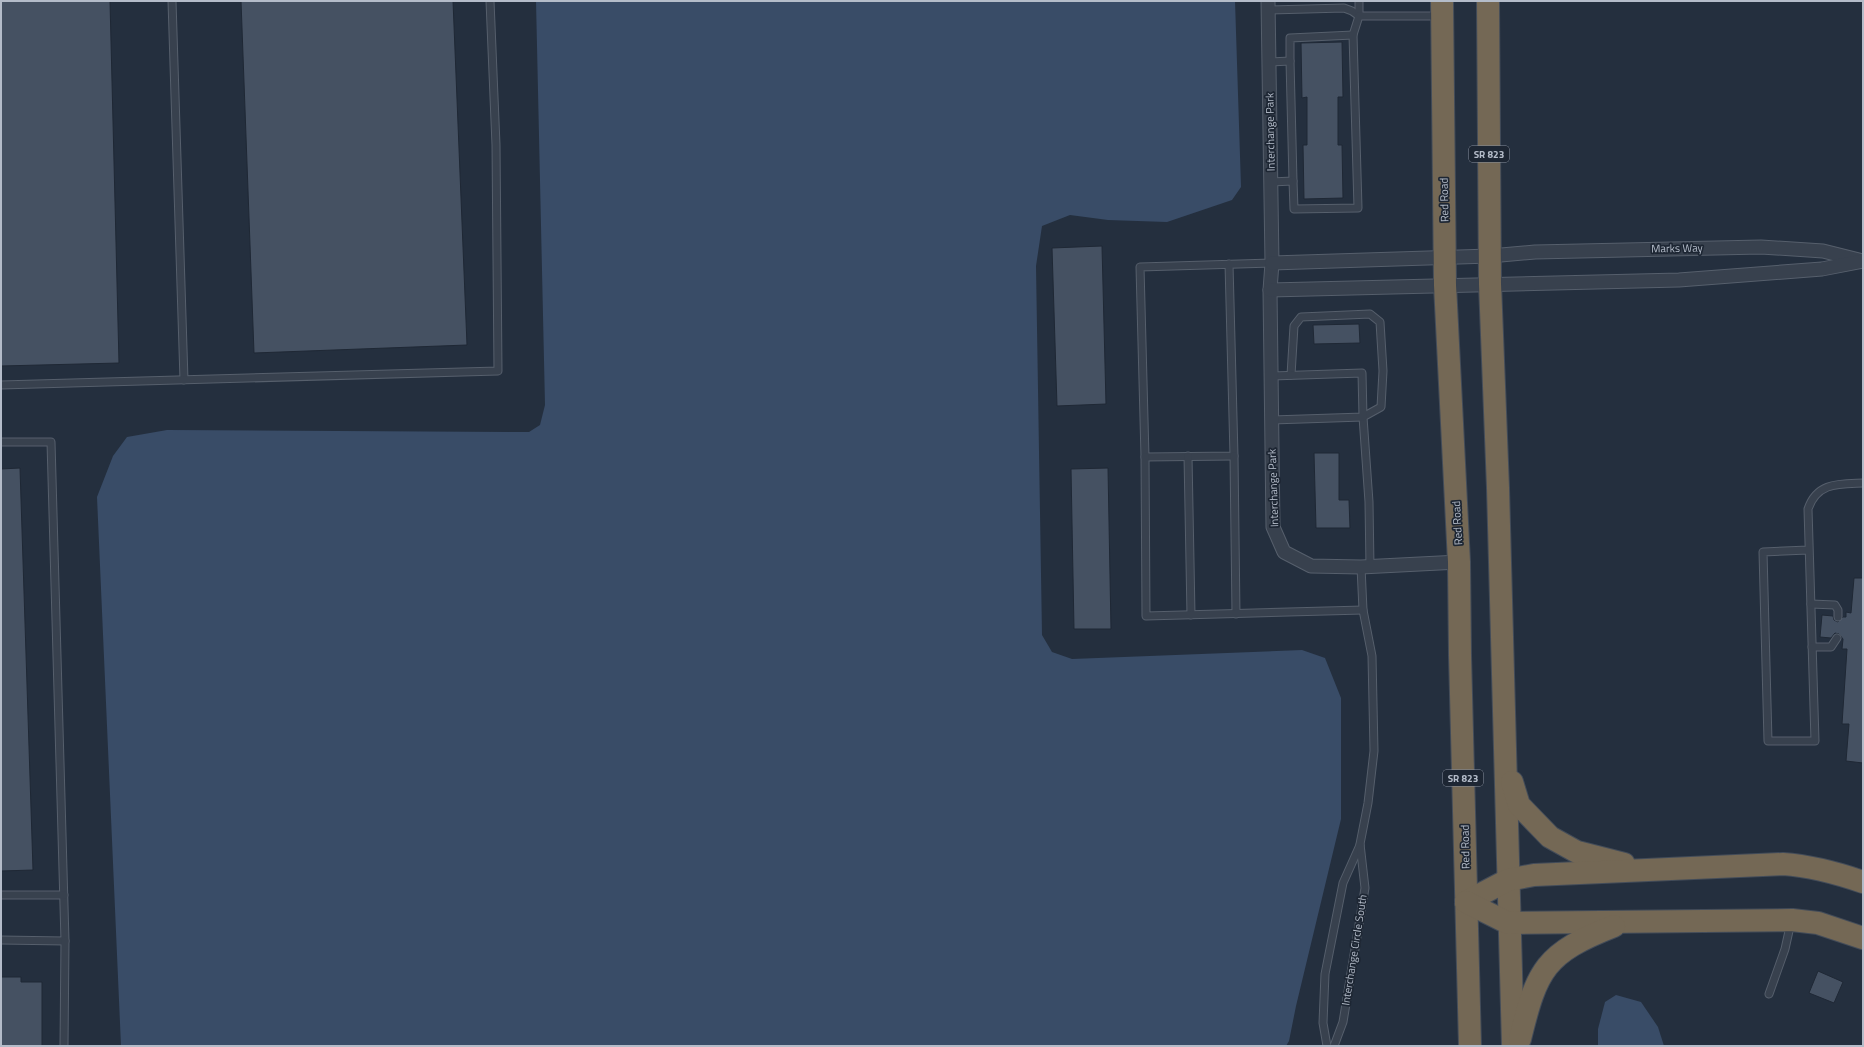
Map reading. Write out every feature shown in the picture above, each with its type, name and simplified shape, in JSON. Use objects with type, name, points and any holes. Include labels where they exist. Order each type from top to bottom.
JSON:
[{"type":"highway","name":"SR 823","points":[[1488,1],[1490,284],[1498,488],[1506,762],[1508,923],[1513,1046]]},
{"type":"highway","name":"Red Road","points":[[1442,8],[1445,285],[1459,562],[1470,1046]]},
{"type":"highway","points":[[1506,762],[1519,805],[1550,837],[1577,852],[1645,870]]},
{"type":"highway","points":[[1466,902],[1508,880],[1534,875],[1783,864],[1800,865],[1838,874],[1863,882]]},
{"type":"highway","points":[[1466,902],[1508,923],[1792,920],[1818,923],[1863,938]]},
{"type":"highway","points":[[1518,1046],[1534,987],[1550,962],[1566,949],[1578,942],[1625,922]]},
{"type":"street","name":"Interchange Park","points":[[1268,5],[1272,263],[1270,290],[1273,527],[1284,552],[1311,566],[1366,567],[1459,562]]},
{"type":"street","name":"Marks Way","points":[[1490,256],[1535,252],[1761,247],[1823,251],[1863,261]]},
{"type":"street","points":[[1272,263],[1490,256]]},
{"type":"street","name":"Marks Way","points":[[1490,284],[1679,280],[1822,269],[1863,261]]},
{"type":"street","points":[[1270,290],[1490,284]]},
{"type":"lane","points":[[172,1],[184,380]]},
{"type":"lane","points":[[1,385],[498,371],[496,145],[490,1]]},
{"type":"lane","points":[[1353,35],[1290,38],[1294,209],[1358,208],[1353,35],[1359,16],[1359,1]]},
{"type":"lane","points":[[1268,5],[1344,8],[1359,16],[1442,8]]},
{"type":"lane","points":[[1269,62],[1290,61]]},
{"type":"lane","points":[[1271,182],[1293,181]]},
{"type":"lane","points":[[1272,263],[1140,268],[1145,457],[1146,616],[1363,610]]},
{"type":"lane","points":[[1229,264],[1236,614]]},
{"type":"lane","points":[[1272,376],[1291,375],[1294,326],[1301,317],[1370,314],[1380,322],[1383,371],[1381,407],[1363,417],[1272,420]]},
{"type":"lane","name":"Interchange Circle South","points":[[1291,375],[1362,373],[1363,417],[1369,502],[1363,610],[1372,656],[1374,751],[1368,803],[1360,844],[1365,888],[1343,1022],[1334,1046]]},
{"type":"lane","points":[[1,442],[51,442],[65,941],[64,1046]]},
{"type":"lane","points":[[1188,456],[1191,615]]},
{"type":"lane","points":[[1145,457],[1234,456]]},
{"type":"lane","points":[[1808,550],[1763,552],[1768,741],[1815,741],[1808,550],[1808,509],[1811,500],[1818,491],[1838,484],[1863,483]]},
{"type":"lane","points":[[1811,604],[1835,605],[1838,610],[1838,616]]},
{"type":"lane","points":[[1812,647],[1832,647],[1837,638]]},
{"type":"lane","points":[[1327,1046],[1323,1024],[1325,974],[1343,883],[1360,844]]},
{"type":"lane","points":[[1,895],[64,895]]},
{"type":"lane","points":[[1769,994],[1785,949],[1792,920]]},
{"type":"lane","points":[[1,940],[65,941]]},
{"type":"water","points":[[536,1],[1235,1],[1241,187],[1232,200],[1167,222],[1108,220],[1070,215],[1042,226],[1036,266],[1042,635],[1052,652],[1072,659],[1302,650],[1325,658],[1341,698],[1341,819],[1289,1041],[1286,1046],[121,1046],[97,497],[113,456],[127,437],[167,430],[529,432],[540,425],[545,405]]},
{"type":"water","points":[[1616,995],[1641,1002],[1658,1027],[1664,1046],[1598,1046],[1598,1029],[1605,1002]]},
{"type":"building","points":[[1,1],[110,1],[119,363],[1,366]]},
{"type":"building","points":[[241,1],[453,1],[467,345],[254,353]]},
{"type":"building","points":[[1342,42],[1343,97],[1338,97],[1338,145],[1342,145],[1343,198],[1304,199],[1303,145],[1307,145],[1307,97],[1302,98],[1301,43]]},
{"type":"building","points":[[1102,246],[1106,404],[1057,406],[1052,248]]},
{"type":"building","points":[[1359,324],[1360,343],[1314,344],[1313,325]]},
{"type":"building","points":[[1314,453],[1339,453],[1339,500],[1349,500],[1350,528],[1316,528]]},
{"type":"building","points":[[20,468],[33,870],[1,871],[1,469]]},
{"type":"building","points":[[1108,468],[1111,629],[1074,629],[1071,469]]},
{"type":"building","points":[[1854,578],[1863,578],[1863,763],[1846,761],[1849,724],[1842,724],[1847,649],[1842,649],[1843,639],[1839,634],[1835,633],[1831,638],[1820,637],[1822,615],[1833,616],[1834,620],[1838,622],[1843,617],[1846,617],[1846,612],[1851,613]]},
{"type":"building","points":[[1818,971],[1843,982],[1834,1003],[1809,993]]},
{"type":"building","points":[[1,977],[21,977],[21,982],[42,982],[42,1046],[1,1046]]}]
